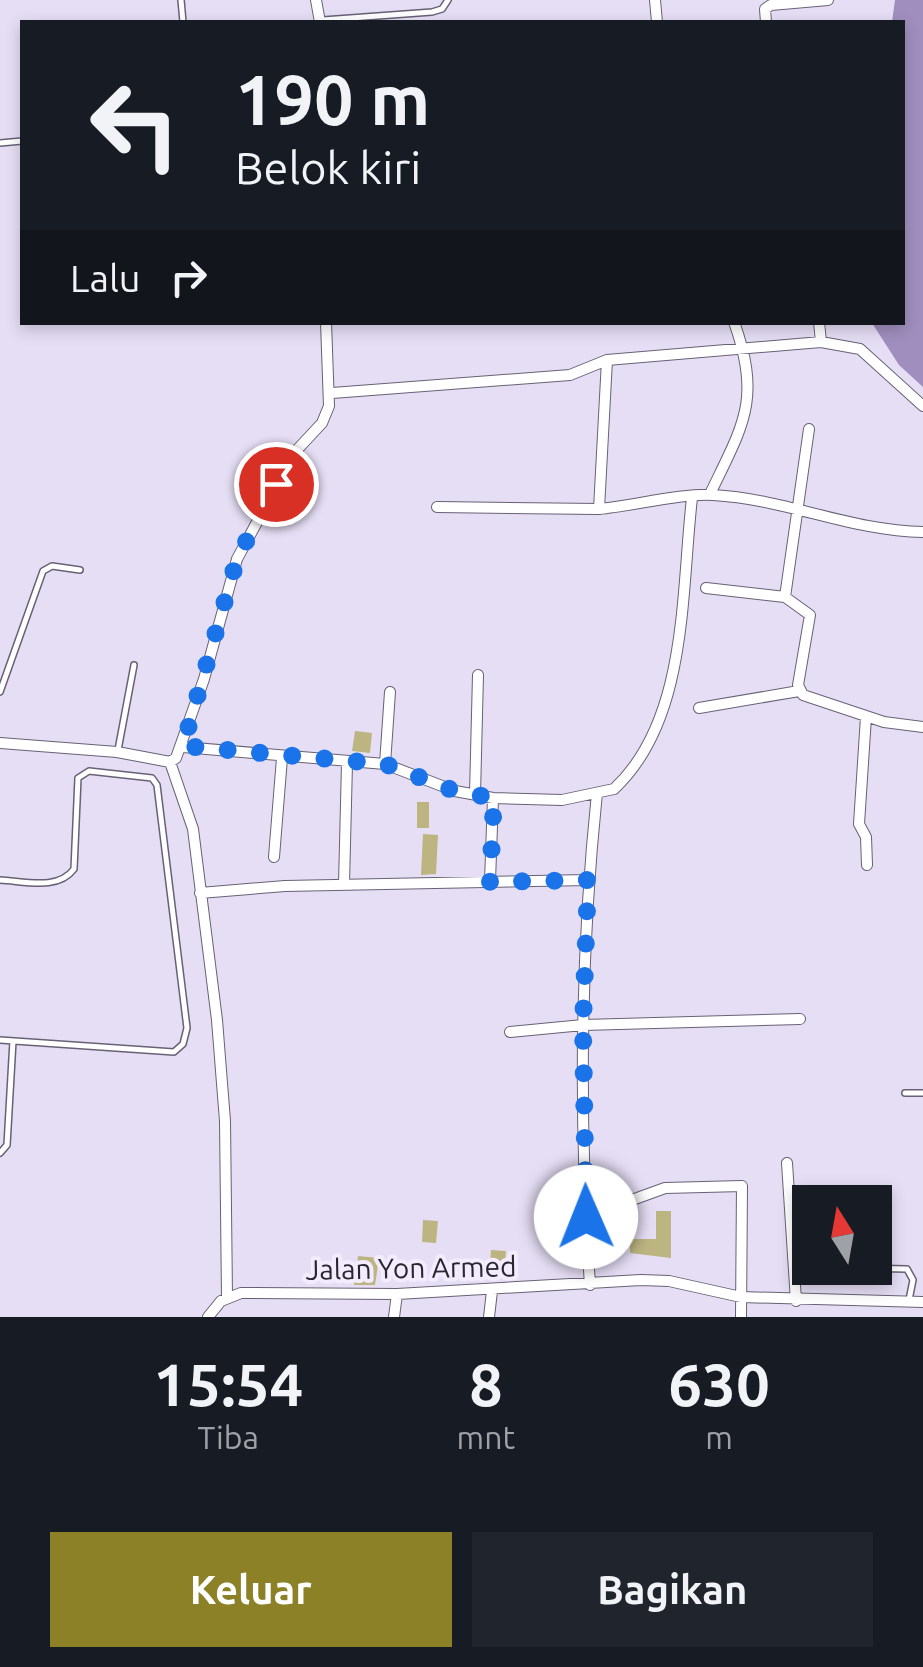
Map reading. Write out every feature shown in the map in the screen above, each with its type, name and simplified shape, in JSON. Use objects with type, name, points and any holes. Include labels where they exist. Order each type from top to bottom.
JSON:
[{"type":"street","points":[[766,20],[768,7],[828,0]]},
{"type":"street","points":[[170,762],[183,746],[237,559],[295,452],[322,423],[332,393],[325,353],[326,325]]},
{"type":"street","points":[[710,494],[746,418],[744,350],[735,325]]},
{"type":"street","points":[[819,325],[821,342]]},
{"type":"street","points":[[332,393],[570,375],[607,360],[821,342],[860,348],[923,406]]},
{"type":"street","points":[[599,509],[607,360]]},
{"type":"street","points":[[785,597],[809,428]]},
{"type":"street","points":[[436,506],[599,509],[710,494],[840,516],[860,528],[923,532]]},
{"type":"street","points":[[183,746],[282,758],[385,764],[455,791],[494,798],[562,800],[614,790],[631,774],[670,699],[692,498]]},
{"type":"street","points":[[706,588],[785,597],[810,615],[799,691]]},
{"type":"street","points":[[476,794],[478,676]]},
{"type":"street","points":[[698,708],[799,691],[866,718],[923,727]]},
{"type":"street","points":[[385,764],[390,692]]},
{"type":"street","points":[[866,718],[859,824],[866,837],[867,865]]},
{"type":"street","points":[[0,743],[117,752],[170,762]]},
{"type":"street","points":[[274,856],[282,758]]},
{"type":"street","points":[[170,762],[193,829],[225,1121],[226,1297],[208,1317]]},
{"type":"street","points":[[344,884],[347,763]]},
{"type":"street","points":[[590,1285],[583,1025],[588,880],[597,793]]},
{"type":"street","points":[[490,882],[494,798]]},
{"type":"street","points":[[200,893],[344,884],[588,880]]},
{"type":"street","points":[[510,1032],[583,1025],[800,1019]]},
{"type":"street","points":[[787,1163],[796,1300]]},
{"type":"street","points":[[586,1217],[664,1188],[742,1186],[741,1317]]},
{"type":"street","name":"Jalan Yon Armed","points":[[226,1297],[241,1293],[397,1294],[669,1280],[741,1298],[923,1302]]},
{"type":"street","points":[[489,1317],[492,1290]]},
{"type":"street","points":[[394,1317],[397,1294]]},
{"type":"street","points":[[824,1302],[827,1317]]},
{"type":"lane","points":[[332,20],[432,12],[442,10],[448,0]]},
{"type":"lane","points":[[0,692],[44,571],[52,566],[80,570]]},
{"type":"lane","points":[[117,752],[134,665]]},
{"type":"lane","points":[[0,880],[58,883],[68,878],[74,869],[74,786],[89,771],[145,774],[157,785],[187,1028],[183,1044],[174,1052],[0,1040]]},
{"type":"lane","points":[[0,1153],[7,1145],[13,1041]]},
{"type":"lane","points":[[905,1093],[923,1092]]},
{"type":"lane","points":[[892,1268],[907,1268],[913,1280],[908,1303]]},
{"type":"shaded area","points":[[895,0],[923,0],[923,387],[899,365],[873,325],[905,325],[905,20],[892,20]]},
{"type":"building","points":[[355,731],[372,733],[370,753],[352,751]]},
{"type":"building","points":[[417,802],[429,802],[429,828],[417,828]]},
{"type":"building","points":[[423,834],[438,835],[436,874],[421,875]]},
{"type":"building","points":[[577,1201],[577,1220],[568,1221],[567,1216],[543,1217],[542,1203]]},
{"type":"building","points":[[656,1211],[671,1211],[671,1258],[630,1253],[630,1239],[656,1239]]},
{"type":"building","points":[[423,1220],[438,1221],[436,1243],[422,1242]]},
{"type":"building","points":[[491,1250],[506,1251],[504,1277],[489,1276]]},
{"type":"building","points":[[358,1256],[379,1258],[375,1285],[354,1285]]},
{"type":"route","points":[[276,484],[237,559],[183,746],[282,758],[385,764],[422,775],[455,791],[494,798],[490,882],[588,880],[583,1025],[586,1217]]}]
